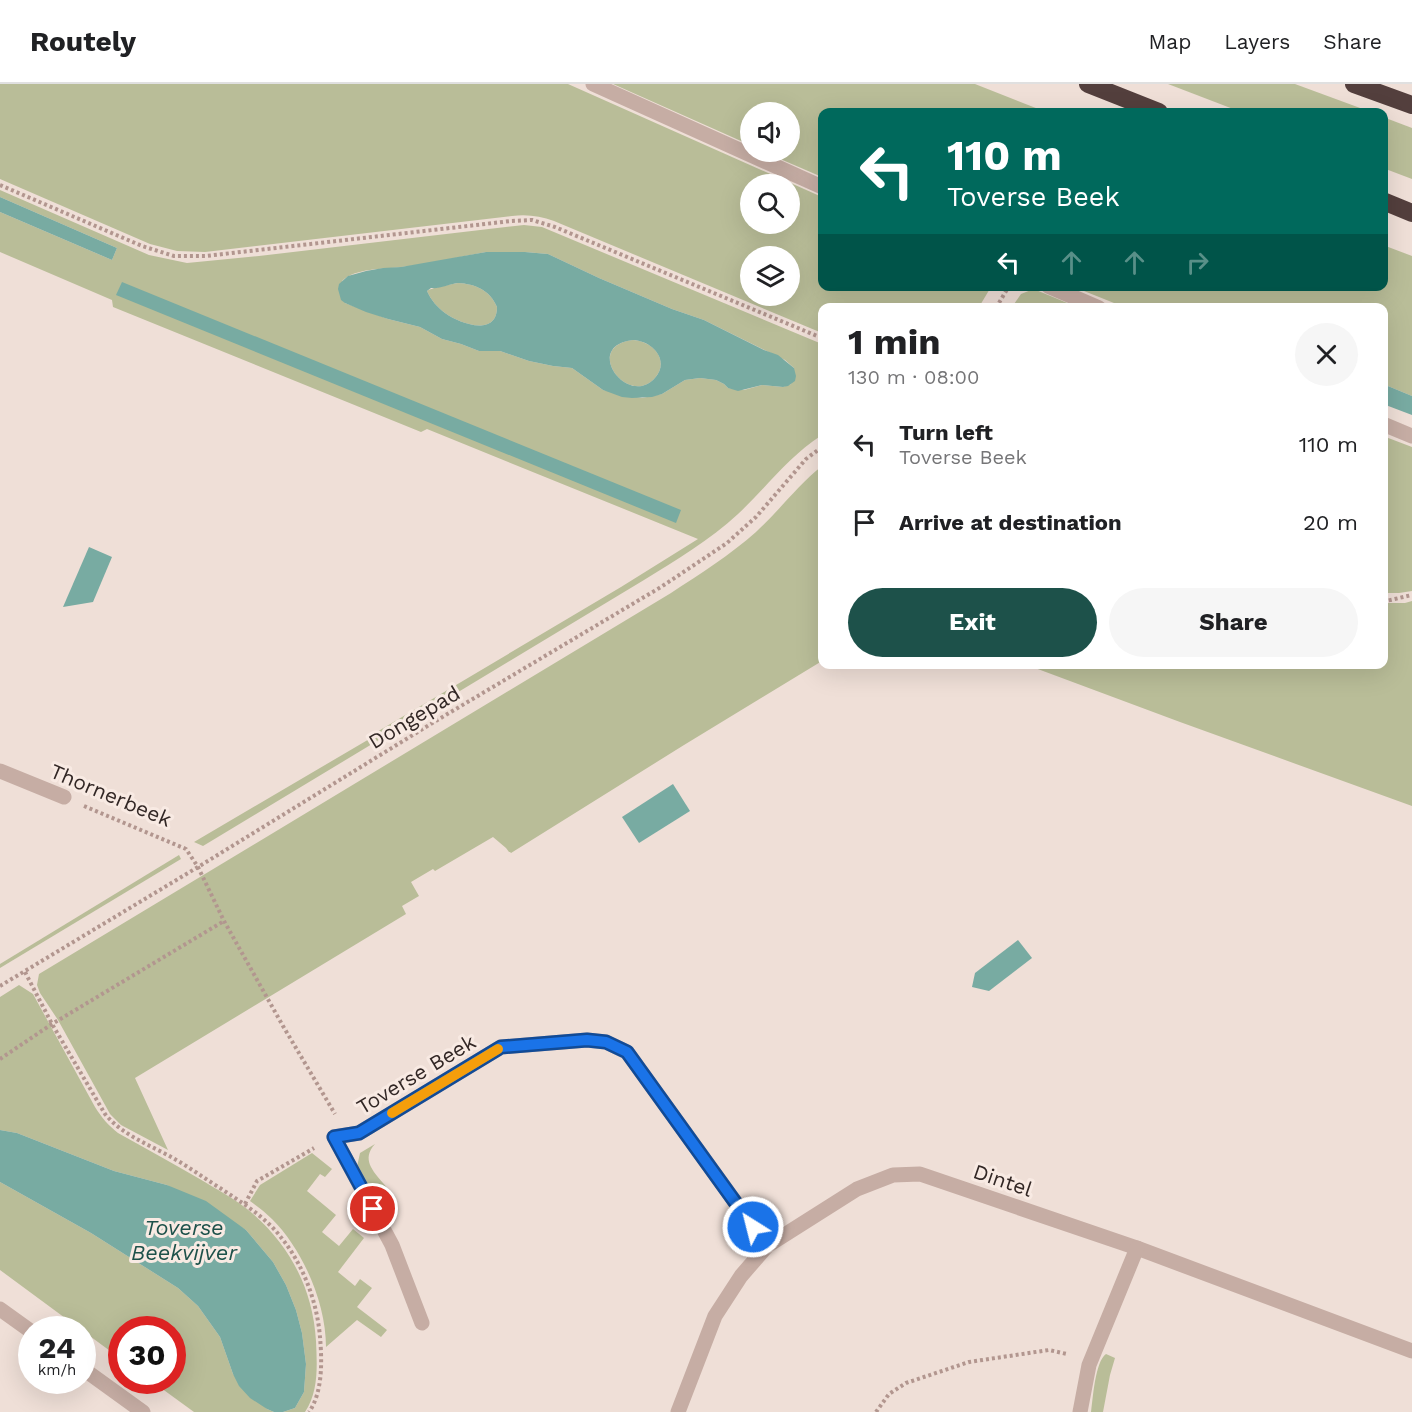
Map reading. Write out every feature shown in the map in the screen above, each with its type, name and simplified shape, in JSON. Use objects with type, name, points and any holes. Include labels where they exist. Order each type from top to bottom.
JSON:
[{"type":"highway","points":[[1088,84],[1149,108]]},
{"type":"highway","points":[[1353,84],[1412,105]]},
{"type":"highway","points":[[1388,203],[1412,213]]},
{"type":"street","points":[[593,84],[818,185]]},
{"type":"street","points":[[1060,291],[1087,303]]},
{"type":"street","points":[[1388,426],[1412,436]]},
{"type":"street","name":"Thornerbeek","points":[[0,771],[64,797]]},
{"type":"street","name":"Toverse Beek","points":[[341,1136],[359,1133],[501,1047],[587,1040],[606,1042],[627,1052],[767,1246]]},
{"type":"street","points":[[341,1136],[392,1245],[422,1323]]},
{"type":"street","name":"Dintel","points":[[678,1412],[715,1316],[741,1276],[767,1246],[857,1189],[893,1175],[920,1174],[1137,1248],[1412,1352]]},
{"type":"street","points":[[1080,1412],[1089,1365],[1137,1248]]},
{"type":"street","points":[[0,1309],[18,1322]]},
{"type":"street","points":[[96,1378],[143,1412]]},
{"type":"path","points":[[0,185],[142,246],[174,256],[206,256],[532,220],[555,227],[818,336]]},
{"type":"path","name":"Dongepad","points":[[0,986],[680,575],[727,543],[756,517],[806,459],[818,450]]},
{"type":"path","points":[[1388,602],[1412,596]]},
{"type":"path","name":"Thornerbeek","points":[[64,797],[186,849],[198,867],[224,921],[341,1136]]},
{"type":"path","points":[[0,1059],[52,1024],[224,921]]},
{"type":"path","points":[[25,972],[52,1024],[112,1122],[123,1131],[184,1164],[245,1204],[280,1235],[298,1261],[310,1289],[318,1320],[321,1353],[318,1388],[314,1404],[309,1412]]},
{"type":"path","points":[[245,1204],[257,1181],[341,1136]]},
{"type":"path","points":[[876,1412],[889,1394],[906,1383],[969,1362],[1049,1350],[1091,1360]]},
{"type":"green space","points":[[0,84],[568,84],[770,174],[740,174],[740,234],[800,234],[800,187],[818,195],[818,291],[989,291],[981,303],[818,303],[818,331],[757,306],[800,306],[800,246],[740,246],[740,299],[554,221],[523,215],[205,252],[177,251],[150,244],[0,179]]},
{"type":"green space","points":[[613,84],[975,84],[1036,108],[818,108],[818,175],[787,162],[800,162],[800,102],[740,102],[740,141]]},
{"type":"green space","points":[[1168,84],[1295,84],[1360,108],[1231,108]]},
{"type":"green space","points":[[1388,119],[1412,128],[1412,179],[1388,170]]},
{"type":"green space","points":[[0,190],[149,255],[187,263],[524,225],[542,227],[818,342],[818,438],[788,463],[738,514],[692,549],[203,846],[194,842],[371,738],[370,736],[698,539],[427,429],[421,432],[113,307],[112,300],[0,252],[0,212],[112,260],[117,248],[0,197]],"holes":[[[486,252],[548,254],[672,309],[704,320],[785,360],[794,368],[791,384],[783,387],[762,385],[744,390],[728,388],[716,380],[700,378],[685,380],[662,394],[642,398],[603,390],[572,368],[529,361],[500,351],[479,351],[442,339],[420,327],[388,319],[345,303],[342,281],[362,271],[422,264]]]},
{"type":"green space","points":[[1388,247],[1412,256],[1412,396],[1388,386],[1388,303],[1114,303],[1084,291],[1388,291]]},
{"type":"green space","points":[[458,283],[476,287],[490,296],[497,307],[491,322],[477,325],[459,321],[437,306],[427,291]]},
{"type":"green space","points":[[1038,291],[1067,303],[1015,303],[1021,294]]},
{"type":"green space","points":[[633,340],[653,348],[660,359],[659,372],[654,379],[643,386],[632,386],[622,381],[614,372],[610,362],[611,353],[618,345]]},
{"type":"green space","points":[[1388,438],[1412,447],[1412,591],[1388,593]]},
{"type":"green space","points":[[818,470],[818,663],[511,853],[493,837],[435,871],[433,869],[411,882],[419,896],[402,906],[406,914],[135,1078],[168,1150],[121,1125],[110,1114],[58,1020],[40,993],[37,985],[39,974],[671,593],[746,540]]},
{"type":"green space","points":[[1412,601],[1412,806],[1038,669],[1388,669],[1388,603]]},
{"type":"green space","points":[[179,855],[181,859],[0,968],[0,964]]},
{"type":"green space","points":[[19,985],[33,994],[95,1107],[108,1124],[118,1133],[239,1203],[266,1226],[289,1255],[305,1287],[314,1322],[316,1341],[315,1387],[305,1412],[283,1412],[295,1408],[304,1392],[306,1364],[296,1310],[273,1262],[246,1230],[167,1185],[114,1171],[17,1133],[0,1130],[0,997]]},
{"type":"green space","points":[[375,1144],[369,1155],[370,1165],[395,1199],[391,1205],[355,1176],[360,1153]]},
{"type":"green space","points":[[312,1153],[332,1169],[325,1177],[320,1174],[307,1191],[336,1215],[322,1232],[339,1246],[353,1229],[364,1238],[338,1272],[355,1286],[360,1279],[372,1288],[357,1307],[387,1330],[381,1337],[357,1320],[326,1347],[322,1313],[311,1278],[303,1262],[283,1232],[269,1216],[250,1201],[260,1185]]},
{"type":"green space","points":[[0,1182],[91,1233],[178,1288],[198,1306],[220,1337],[233,1374],[267,1409],[274,1412],[194,1412],[169,1394],[186,1394],[186,1316],[108,1316],[108,1349],[96,1341],[96,1316],[62,1316],[0,1270]]},
{"type":"green space","points":[[1106,1354],[1115,1358],[1103,1412],[1091,1412],[1099,1364]]},
{"type":"water","points":[[0,197],[117,248],[112,260],[0,212]]},
{"type":"water","points":[[486,252],[548,254],[672,309],[704,320],[778,355],[794,368],[795,381],[783,387],[762,385],[738,391],[716,380],[700,378],[685,380],[662,394],[652,397],[622,397],[603,390],[572,368],[529,361],[500,351],[479,351],[442,339],[420,327],[366,312],[341,300],[339,284],[348,276],[383,268]],"holes":[[[458,283],[476,287],[490,296],[497,307],[491,322],[477,325],[459,321],[437,306],[427,291],[431,288]],[[633,340],[653,348],[660,359],[659,372],[654,379],[643,386],[632,386],[622,381],[614,372],[610,362],[611,353],[618,345]]]},
{"type":"water","points":[[122,282],[681,510],[676,523],[116,295]]},
{"type":"water","points":[[1388,386],[1412,396],[1412,415],[1388,406]]},
{"type":"water","points":[[89,547],[112,557],[93,602],[63,607]]},
{"type":"water","points":[[673,784],[690,811],[639,843],[622,817]]},
{"type":"water","points":[[1018,940],[1032,958],[989,991],[972,987],[975,973]]},
{"type":"water","name":"Toverse Beekvijver","points":[[0,1130],[17,1133],[114,1171],[167,1185],[206,1201],[246,1230],[273,1262],[296,1310],[306,1364],[304,1392],[295,1408],[274,1412],[250,1398],[239,1386],[233,1374],[220,1337],[198,1306],[178,1288],[91,1233],[0,1182]]},
{"type":"slow traffic","points":[[392,1113],[498,1049]]},
{"type":"route","points":[[373,1209],[334,1137],[359,1133],[501,1047],[587,1040],[606,1042],[627,1052],[753,1227]]}]
